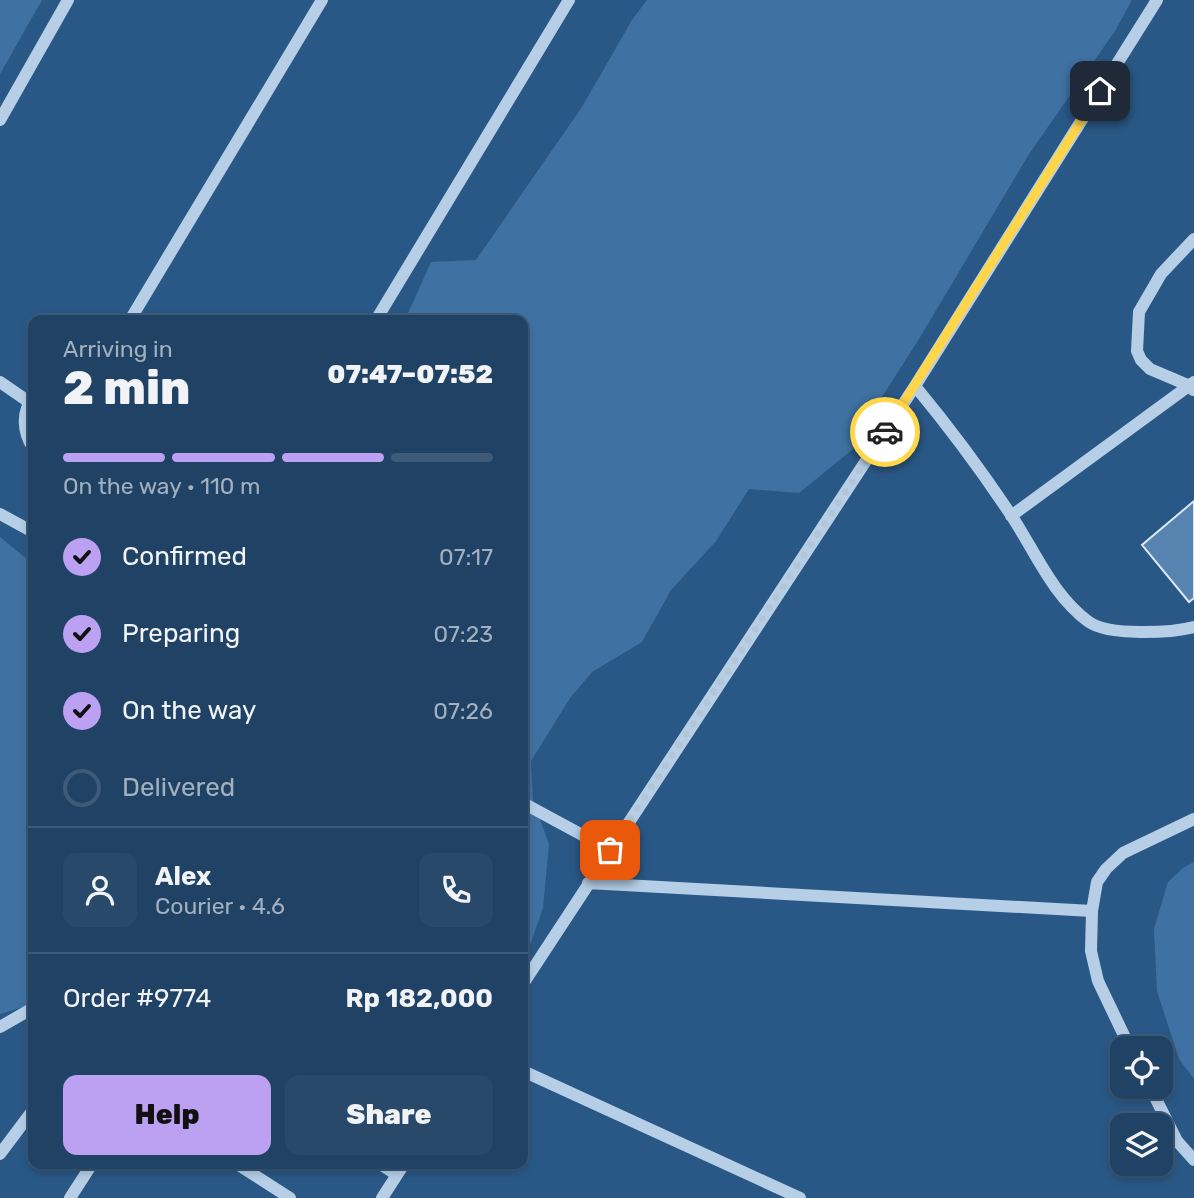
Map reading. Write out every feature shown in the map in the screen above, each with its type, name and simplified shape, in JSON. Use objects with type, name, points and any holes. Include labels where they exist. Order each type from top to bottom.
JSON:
[{"type":"street","points":[[0,120],[68,0]]},
{"type":"street","points":[[133,315],[322,0]]},
{"type":"street","points":[[379,315],[569,0]]},
{"type":"street","points":[[528,976],[915,386],[1157,0]]},
{"type":"street","points":[[1193,386],[1150,369],[1137,351],[1139,312],[1161,274],[1194,239]]},
{"type":"street","points":[[0,382],[28,398]]},
{"type":"street","points":[[915,386],[945,422],[1011,516],[1054,587],[1091,623],[1139,633],[1194,627]]},
{"type":"street","points":[[1011,516],[1193,386]]},
{"type":"street","points":[[28,412],[24,427],[28,436]]},
{"type":"street","points":[[0,514],[28,528]]},
{"type":"street","points":[[528,806],[610,850]]},
{"type":"street","points":[[1124,1036],[1098,981],[1091,951],[1092,911],[1097,882],[1123,853],[1194,819]]},
{"type":"street","points":[[588,883],[1092,911]]},
{"type":"street","points":[[0,1027],[28,1012]]},
{"type":"street","points":[[528,1073],[800,1198]]},
{"type":"street","points":[[1156,1099],[1177,1141],[1194,1160]]},
{"type":"street","points":[[0,1154],[28,1118]]},
{"type":"street","points":[[70,1198],[89,1169]]},
{"type":"street","points":[[245,1169],[290,1198]]},
{"type":"street","points":[[382,1198],[401,1169]]},
{"type":"shaded area","points":[[0,0],[42,0],[0,74]]},
{"type":"shaded area","points":[[647,0],[1132,0],[1115,31],[1029,154],[853,449],[799,493],[749,489],[716,541],[671,590],[642,642],[592,672],[570,698],[531,761],[533,800],[549,844],[543,908],[528,951],[528,315],[407,315],[431,262],[476,260],[582,107],[632,20]]},
{"type":"shaded area","points":[[0,537],[28,560],[28,1006],[0,1014]]},
{"type":"shaded area","points":[[1194,862],[1194,1079],[1179,1059],[1157,991],[1154,929],[1168,882]]},
{"type":"building","points":[[1194,501],[1194,598],[1189,602],[1142,545]]},
{"type":"way so far","points":[[610,850],[885,432]]},
{"type":"route","points":[[885,432],[1100,91]]}]
